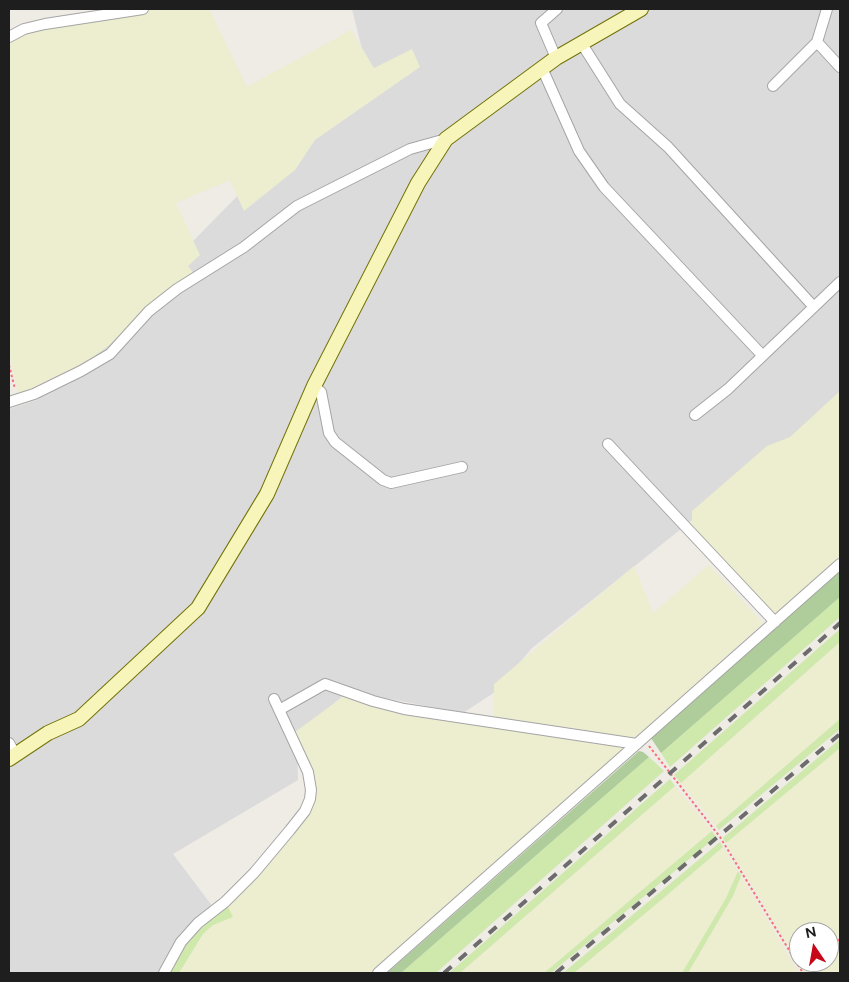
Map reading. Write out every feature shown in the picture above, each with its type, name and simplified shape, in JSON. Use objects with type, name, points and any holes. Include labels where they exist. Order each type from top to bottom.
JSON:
[{"type":"street","points":[[9,37],[24,29],[45,24],[144,9]]},
{"type":"street","points":[[556,58],[541,24],[557,9]]},
{"type":"street","points":[[13,401],[34,394],[81,371],[110,354],[150,311],[177,289],[244,247],[297,206],[410,149],[446,139],[556,58],[641,9]]},
{"type":"street","points":[[773,86],[817,42],[827,9]]},
{"type":"street","points":[[817,42],[840,66]]},
{"type":"street","points":[[582,44],[620,104],[668,147],[813,306]]},
{"type":"street","points":[[542,68],[579,150],[604,188],[762,355]]},
{"type":"street","points":[[11,752],[48,732],[79,719],[198,608],[267,494],[314,386],[418,183],[446,139]]},
{"type":"street","points":[[695,415],[728,389],[840,282]]},
{"type":"street","points":[[314,386],[321,392],[329,433],[335,442],[383,480],[391,483],[462,467]]},
{"type":"street","points":[[608,444],[775,622]]},
{"type":"street","points":[[378,973],[840,564]]},
{"type":"street","points":[[279,710],[325,684],[372,702],[404,708],[640,741]]},
{"type":"street","points":[[164,973],[173,954],[192,929],[225,902],[254,873],[305,811],[311,790],[308,772],[274,699]]},
{"type":"path","points":[[9,365],[13,401]]},
{"type":"path","points":[[640,741],[720,837],[789,951]]},
{"type":"shaded area","points":[[352,9],[840,9],[840,402],[532,648],[495,692],[463,713],[349,691],[297,734],[298,780],[173,854],[213,907],[158,973],[9,973],[9,409],[37,400],[366,65]]},
{"type":"green space","points":[[157,9],[209,9],[247,87],[351,30],[374,68],[412,49],[420,67],[315,140],[295,170],[244,211],[230,180],[176,203],[200,255],[188,266],[195,275],[170,289],[108,346],[92,358],[57,378],[19,396],[9,355],[9,41],[43,26]]},
{"type":"green space","points":[[840,391],[840,556],[775,614],[770,613],[692,527],[692,511],[767,446],[790,437]]},
{"type":"green space","points":[[709,565],[763,623],[635,739],[494,717],[494,684],[634,566],[653,613]]},
{"type":"green space","points":[[840,571],[840,597],[661,753],[651,738]]},
{"type":"green space","points":[[840,597],[840,617],[670,767],[661,753]]},
{"type":"green space","points":[[840,629],[840,642],[681,783],[674,775]]},
{"type":"green space","points":[[840,642],[840,719],[716,826],[681,783]]},
{"type":"green space","points":[[344,696],[622,746],[625,750],[370,973],[179,973],[203,934],[213,925],[232,917],[227,905],[314,801],[316,793],[314,773],[295,732]]},
{"type":"green space","points":[[840,719],[840,729],[719,830],[716,826]]},
{"type":"green space","points":[[840,739],[840,748],[726,843],[723,838]]},
{"type":"green space","points":[[840,748],[840,936],[839,922],[789,922],[789,947],[726,843]]},
{"type":"green space","points":[[639,751],[649,757],[401,973],[387,973]]},
{"type":"green space","points":[[649,757],[664,771],[436,973],[401,973]]},
{"type":"green space","points":[[670,779],[675,786],[460,973],[449,973]]},
{"type":"green space","points":[[675,786],[712,831],[544,973],[460,973]]},
{"type":"green space","points":[[712,831],[716,837],[551,973],[544,973]]},
{"type":"green space","points":[[720,842],[723,847],[574,973],[563,973]]},
{"type":"green space","points":[[723,847],[738,871],[726,898],[682,973],[574,973]]},
{"type":"green space","points":[[738,871],[741,876],[733,896],[688,973],[682,973],[726,898]]},
{"type":"green space","points":[[741,876],[789,956],[789,972],[799,973],[688,973],[733,896]]},
{"type":"green space","points":[[227,905],[233,917],[213,925],[203,934],[179,973],[170,973],[183,949],[194,935]]},
{"type":"green space","points":[[839,942],[840,973],[807,973],[839,972]]},
{"type":"railway","points":[[444,973],[840,623]]},
{"type":"railway","points":[[556,973],[840,734]]}]
